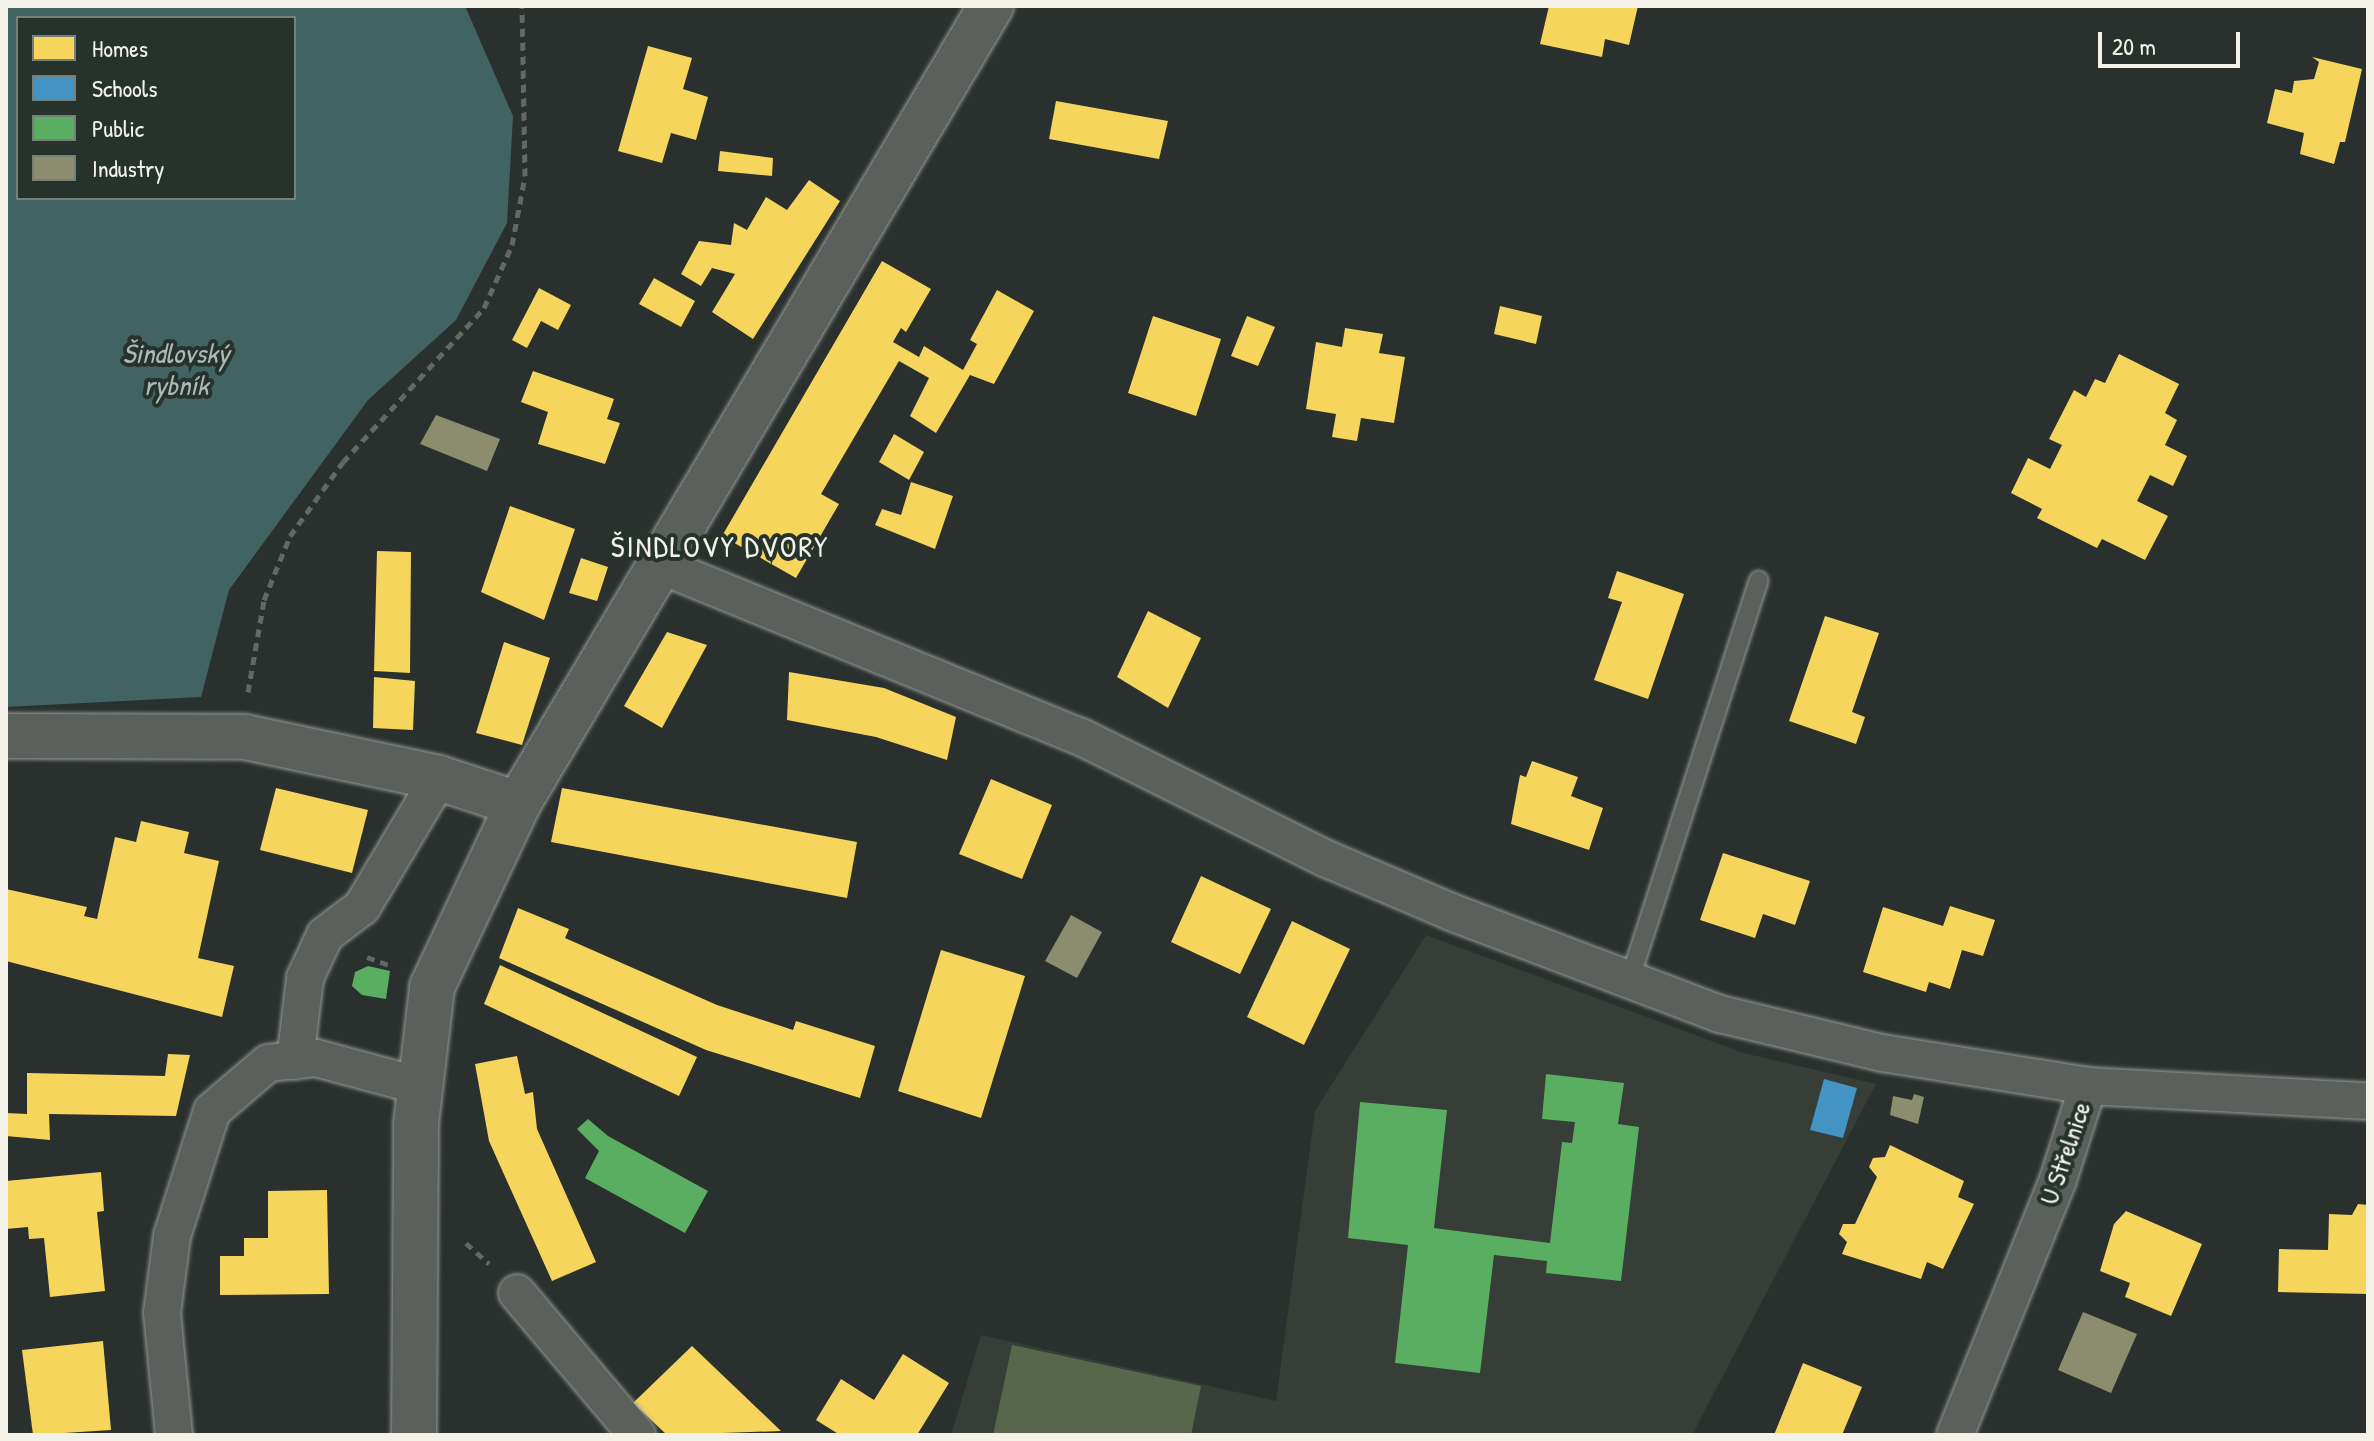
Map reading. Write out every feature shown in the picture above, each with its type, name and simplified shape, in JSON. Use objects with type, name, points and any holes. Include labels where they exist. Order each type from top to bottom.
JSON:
[{"type":"street","points":[[414,1435],[420,1086],[432,987],[518,804],[991,6]]},
{"type":"street","points":[[659,565],[1081,737],[1327,859],[1629,982],[1720,1014],[1883,1053],[2088,1086]]},
{"type":"street","points":[[6,736],[245,737],[439,778],[518,804]]},
{"type":"street","points":[[295,1061],[305,978],[325,935],[362,907],[439,778]]},
{"type":"street","points":[[174,1435],[162,1313],[172,1236],[193,1158],[212,1111],[240,1082],[268,1063],[316,1058],[420,1086]]},
{"type":"street","name":"U Střelnice","points":[[1955,1435],[2058,1180],[2088,1086],[2368,1101]]},
{"type":"street","points":[[517,1293],[630,1433]]},
{"type":"lane","points":[[1629,982],[1759,580]]},
{"type":"path","points":[[245,737],[249,675],[264,600],[290,536],[343,462],[484,308],[512,245],[525,176],[522,6]]},
{"type":"path","points":[[369,958],[392,966]]},
{"type":"shaded area","points":[[1426,935],[1744,1053],[1876,1084],[1692,1435],[951,1435],[981,1335],[1276,1401],[1315,1111]]},
{"type":"green space","points":[[1012,1345],[1201,1386],[1191,1435],[993,1435]]},
{"type":"water","name":"Šindlovský rybník","points":[[6,6],[465,6],[513,116],[507,223],[456,320],[368,400],[229,590],[201,697],[6,707]]},
{"type":"building: Homes","points":[[1549,6],[1638,6],[1629,45],[1605,39],[1602,57],[1540,44]]},
{"type":"building: Homes","points":[[648,46],[692,58],[683,89],[708,97],[696,140],[671,133],[662,163],[618,151]]},
{"type":"building: Homes","points":[[2312,57],[2362,69],[2345,142],[2340,142],[2334,164],[2300,154],[2304,133],[2267,123],[2275,89],[2292,93],[2294,81],[2314,79],[2319,62]]},
{"type":"building: Homes","points":[[1056,101],[1168,121],[1159,159],[1049,139]]},
{"type":"building: Homes","points":[[720,151],[773,158],[772,176],[718,171]]},
{"type":"building: Homes","points":[[809,180],[840,201],[753,339],[712,312],[735,274],[712,268],[701,286],[681,274],[699,241],[731,245],[734,223],[747,230],[766,197],[787,210]]},
{"type":"building: Homes","points":[[882,261],[931,289],[906,332],[901,328],[893,342],[919,357],[924,346],[963,370],[977,344],[970,340],[997,290],[1034,311],[994,384],[970,375],[936,433],[910,416],[929,378],[899,361],[821,494],[839,504],[796,578],[722,536]]},
{"type":"building: Homes","points":[[654,278],[695,301],[681,327],[639,304]]},
{"type":"building: Homes","points":[[539,288],[571,305],[558,330],[541,321],[527,348],[512,340]]},
{"type":"building: Homes","points":[[1500,306],[1542,316],[1536,344],[1494,334]]},
{"type":"building: Homes","points":[[1153,316],[1221,339],[1196,416],[1128,393]]},
{"type":"building: Homes","points":[[1247,316],[1275,327],[1258,366],[1231,356]]},
{"type":"building: Homes","points":[[1345,328],[1383,334],[1379,353],[1405,357],[1394,423],[1361,418],[1357,441],[1332,437],[1336,414],[1306,409],[1316,342],[1342,347]]},
{"type":"building: Homes","points":[[2119,354],[2179,384],[2165,413],[2177,420],[2165,445],[2187,456],[2173,486],[2150,475],[2137,501],[2168,516],[2145,560],[2102,539],[2097,548],[2037,518],[2042,509],[2011,493],[2028,458],[2050,469],[2062,445],[2049,439],[2074,390],[2086,397],[2095,379],[2105,383]]},
{"type":"building: Homes","points":[[533,371],[614,399],[607,419],[620,423],[605,464],[538,444],[548,412],[521,402]]},
{"type":"building: Homes","points":[[894,434],[924,452],[909,480],[879,462]]},
{"type":"building: Homes","points":[[911,482],[953,496],[935,549],[875,525],[882,509],[901,515]]},
{"type":"building: Homes","points":[[510,506],[575,529],[544,620],[481,592]]},
{"type":"building: Homes","points":[[377,551],[411,552],[410,673],[374,671]]},
{"type":"building: Homes","points":[[581,558],[608,567],[597,601],[569,593]]},
{"type":"building: Homes","points":[[1617,571],[1684,594],[1648,699],[1594,680],[1622,602],[1608,598]]},
{"type":"building: Homes","points":[[1148,611],[1201,638],[1168,708],[1117,677]]},
{"type":"building: Homes","points":[[1825,616],[1879,633],[1852,712],[1865,717],[1856,744],[1789,721]]},
{"type":"building: Homes","points":[[667,632],[707,645],[662,728],[624,706]]},
{"type":"building: Homes","points":[[504,642],[550,658],[522,745],[476,733]]},
{"type":"building: Homes","points":[[789,672],[884,688],[956,717],[947,760],[876,737],[787,720]]},
{"type":"building: Homes","points":[[374,677],[415,681],[413,730],[373,728]]},
{"type":"building: Homes","points":[[1532,761],[1578,777],[1571,796],[1603,808],[1589,850],[1511,824],[1520,775],[1526,777]]},
{"type":"building: Homes","points":[[991,779],[1052,805],[1022,879],[959,854]]},
{"type":"building: Homes","points":[[276,788],[368,810],[352,873],[260,850]]},
{"type":"building: Homes","points":[[562,788],[857,842],[847,898],[551,842]]},
{"type":"building: Homes","points":[[141,821],[189,832],[184,853],[219,861],[198,958],[234,966],[222,1017],[6,961],[6,889],[87,907],[84,916],[97,919],[115,837],[136,842]]},
{"type":"building: Homes","points":[[1723,853],[1810,881],[1795,925],[1763,914],[1755,938],[1700,920]]},
{"type":"building: Homes","points":[[1201,876],[1271,909],[1240,974],[1171,942]]},
{"type":"building: Homes","points":[[1950,906],[1995,920],[1983,956],[1962,950],[1950,989],[1929,982],[1926,992],[1863,972],[1883,907],[1943,926]]},
{"type":"building: Homes","points":[[518,908],[569,929],[565,938],[717,1005],[793,1030],[796,1021],[875,1046],[860,1098],[706,1050],[499,958]]},
{"type":"building: Homes","points":[[1292,921],[1350,949],[1304,1045],[1247,1017]]},
{"type":"building: Homes","points":[[941,950],[1025,976],[981,1118],[898,1091]]},
{"type":"building: Homes","points":[[500,965],[697,1057],[679,1096],[484,1004]]},
{"type":"building: Homes","points":[[168,1054],[190,1055],[176,1116],[49,1114],[50,1140],[6,1136],[6,1113],[27,1114],[27,1073],[165,1076]]},
{"type":"building: Homes","points":[[517,1056],[525,1094],[533,1092],[537,1129],[596,1262],[552,1281],[489,1141],[475,1064]]},
{"type":"building: Homes","points":[[1890,1145],[1964,1181],[1958,1197],[1974,1204],[1943,1269],[1927,1262],[1921,1279],[1842,1254],[1847,1242],[1839,1234],[1843,1224],[1855,1224],[1877,1177],[1869,1167],[1873,1158],[1885,1157]]},
{"type":"building: Homes","points":[[101,1172],[104,1211],[97,1212],[105,1291],[50,1297],[44,1238],[29,1239],[28,1227],[6,1229],[6,1181]]},
{"type":"building: Homes","points":[[327,1190],[329,1294],[220,1295],[220,1256],[244,1256],[244,1238],[268,1238],[268,1191]]},
{"type":"building: Homes","points":[[2358,1204],[2368,1205],[2368,1294],[2278,1292],[2279,1249],[2328,1250],[2329,1214],[2352,1215]]},
{"type":"building: Homes","points":[[2126,1211],[2202,1244],[2171,1316],[2125,1297],[2130,1283],[2100,1271],[2114,1224]]},
{"type":"building: Homes","points":[[103,1341],[111,1430],[33,1435],[22,1350]]},
{"type":"building: Homes","points":[[692,1346],[781,1431],[667,1435],[633,1403]]},
{"type":"building: Homes","points":[[903,1354],[949,1383],[917,1435],[840,1435],[816,1420],[841,1379],[874,1400]]},
{"type":"building: Homes","points":[[1803,1363],[1862,1387],[1842,1435],[1774,1435]]},
{"type":"building: Schools","points":[[1824,1079],[1857,1088],[1843,1138],[1810,1130]]},
{"type":"building: Public","points":[[368,966],[390,971],[386,999],[362,995],[352,986],[355,972]]},
{"type":"building: Public","points":[[1546,1074],[1624,1083],[1618,1124],[1639,1127],[1621,1281],[1546,1273],[1547,1261],[1494,1255],[1480,1373],[1395,1363],[1408,1245],[1348,1238],[1360,1102],[1447,1110],[1434,1228],[1550,1243],[1562,1142],[1572,1143],[1575,1122],[1542,1119]]},
{"type":"building: Public","points":[[588,1119],[608,1136],[708,1191],[685,1233],[585,1178],[599,1151],[577,1129]]},
{"type":"building: Industry","points":[[436,415],[500,439],[487,471],[420,444]]},
{"type":"building: Industry","points":[[1071,915],[1102,932],[1077,978],[1045,961]]},
{"type":"building: Industry","points":[[1914,1094],[1924,1097],[1918,1124],[1890,1115],[1893,1096],[1912,1100]]},
{"type":"building: Industry","points":[[2083,1312],[2137,1334],[2111,1393],[2058,1370]]},
{"type":"district","name":"ŠINDLOVY DVORY","points":[[720,546]]}]
